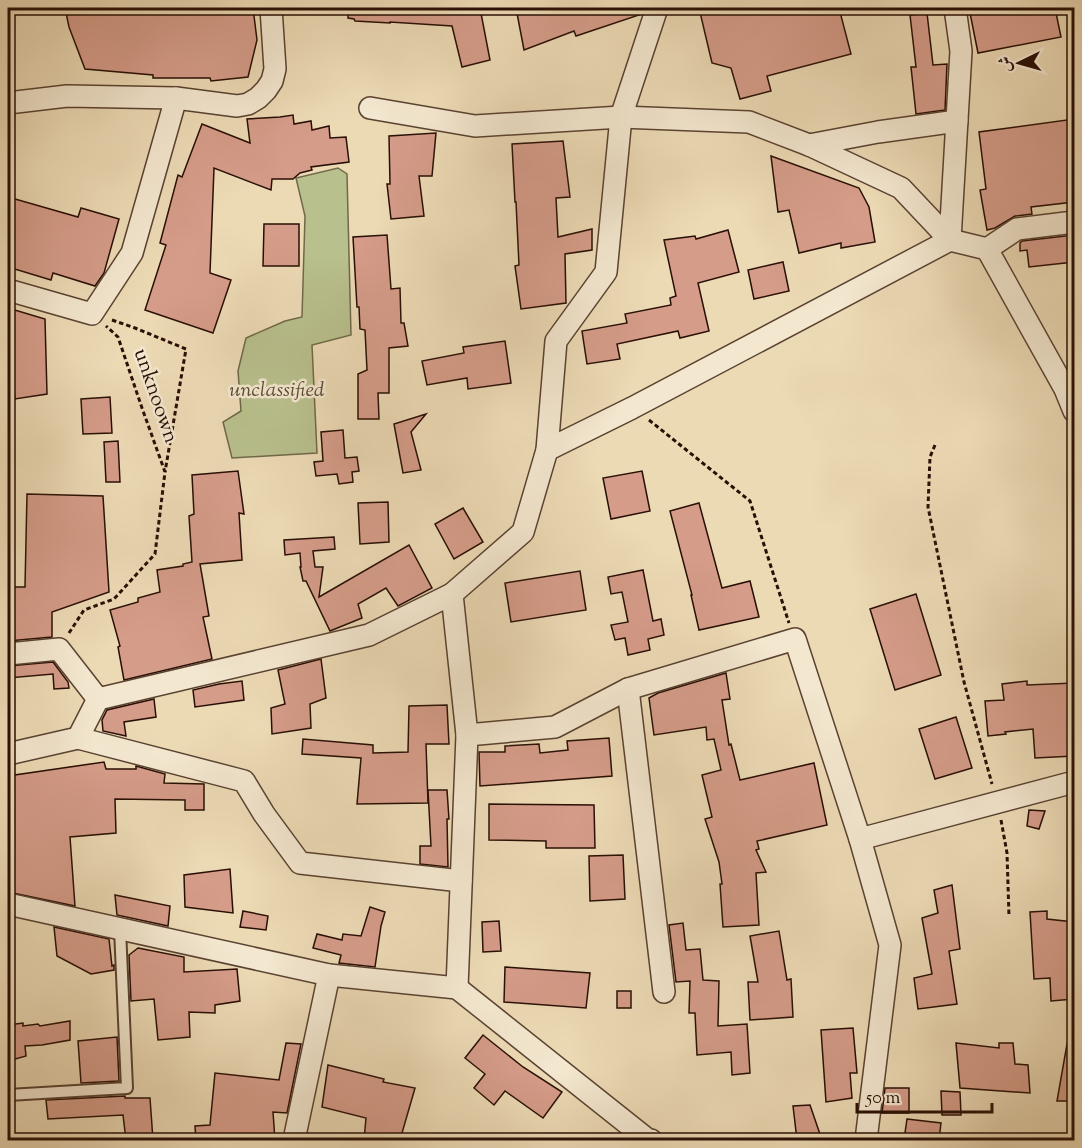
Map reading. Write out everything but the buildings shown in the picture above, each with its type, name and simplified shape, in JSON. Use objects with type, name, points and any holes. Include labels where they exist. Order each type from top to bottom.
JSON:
[{"type":"street","points":[[8,103],[67,96],[176,98],[237,106],[248,104],[266,90],[272,81],[275,69],[271,8]]},
{"type":"street","points":[[78,738],[98,699],[369,635],[452,594],[523,532],[547,450],[556,342],[606,272],[621,117],[657,8]]},
{"type":"street","points":[[950,240],[962,51],[955,8]]},
{"type":"street","points":[[8,290],[92,314],[132,253],[176,98]]},
{"type":"street","points":[[370,108],[475,126],[621,117],[749,122],[809,145],[901,188],[950,240],[987,249],[1065,389],[1074,411]]},
{"type":"street","points":[[809,145],[957,121]]},
{"type":"street","points":[[987,249],[1017,229],[1074,222]]},
{"type":"street","points":[[547,450],[632,408],[950,240]]},
{"type":"street","points":[[452,594],[467,735],[457,988]]},
{"type":"street","points":[[467,735],[555,727],[628,689],[795,639],[860,839],[890,945],[866,1140]]},
{"type":"street","points":[[8,654],[59,650],[98,699]]},
{"type":"street","points":[[628,689],[664,993]]},
{"type":"street","points":[[8,754],[78,738],[244,781],[264,814],[300,862],[461,881]]},
{"type":"street","points":[[860,839],[1074,782]]},
{"type":"street","points":[[8,904],[329,975],[457,988],[651,1140]]},
{"type":"street","points":[[294,1140],[329,975]]},
{"type":"lane","points":[[8,1095],[127,1088],[120,929]]},
{"type":"path","name":"unknoown","points":[[92,314],[118,337],[165,472]]},
{"type":"path","name":"unknoown","points":[[59,650],[84,610],[114,599],[154,554],[165,472],[186,350],[135,328],[92,314]]},
{"type":"path","points":[[632,408],[750,501],[795,639]]},
{"type":"path","points":[[935,446],[930,457],[928,507],[964,682],[997,802],[1007,853],[1009,916]]},
{"type":"green space","name":"unclassified","points":[[338,168],[347,174],[351,335],[312,345],[317,453],[232,458],[223,422],[241,411],[238,371],[246,338],[285,321],[302,317],[305,216],[296,178]]}]
